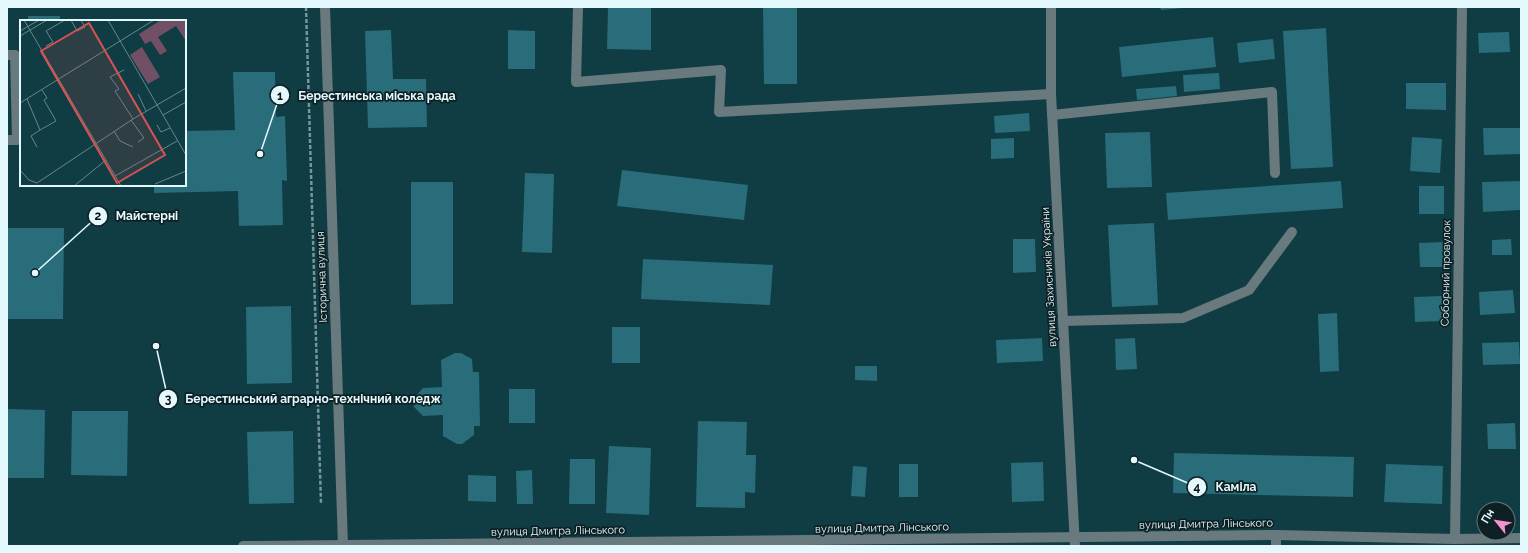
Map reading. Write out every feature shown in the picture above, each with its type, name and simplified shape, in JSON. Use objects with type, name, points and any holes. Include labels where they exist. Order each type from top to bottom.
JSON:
[{"type":"street","name":"Історична вулиця","points":[[325,7],[343,546]]},
{"type":"street","points":[[578,7],[576,82],[721,70],[719,112],[1051,94]]},
{"type":"street","name":"вулиця Захисників України","points":[[1051,7],[1051,94],[1075,542]]},
{"type":"street","name":"Соборний провулок","points":[[1455,540],[1462,7]]},
{"type":"street","points":[[7,55],[15,55],[17,140],[7,140]]},
{"type":"street","points":[[1052,115],[1272,92],[1275,173]]},
{"type":"street","points":[[1063,321],[1183,318],[1249,290],[1292,232]]},
{"type":"street","name":"вулиця Дмитра Лінського","points":[[242,546],[1075,542],[1276,535],[1455,540],[1521,538]]},
{"type":"street","points":[[1276,535],[1276,546]]},
{"type":"path","points":[[306,7],[321,504]]},
{"type":"building","points":[[608,7],[651,7],[651,50],[607,49]]},
{"type":"building","points":[[763,7],[797,7],[797,84],[764,84]]},
{"type":"building","points":[[1160,7],[1183,7],[1183,8],[1161,10]]},
{"type":"building","points":[[28,16],[60,16],[60,20],[28,20]]},
{"type":"building","points":[[1326,28],[1333,167],[1291,169],[1283,31]]},
{"type":"building","points":[[391,30],[393,79],[426,79],[427,127],[368,128],[365,31]]},
{"type":"building","points":[[508,30],[535,31],[535,69],[508,69]]},
{"type":"building","points":[[1509,32],[1510,52],[1479,53],[1478,33]]},
{"type":"building","points":[[1213,37],[1216,67],[1122,77],[1119,47]]},
{"type":"building","points":[[1273,39],[1275,59],[1239,63],[1237,43]]},
{"type":"building","points":[[233,72],[275,72],[276,117],[285,116],[287,181],[282,180],[283,225],[239,226],[238,191],[154,193],[154,186],[186,186],[186,131],[235,130]]},
{"type":"building","points":[[1219,73],[1220,89],[1184,92],[1183,75]]},
{"type":"building","points":[[1406,83],[1446,83],[1446,110],[1406,109]]},
{"type":"building","points":[[1176,86],[1177,96],[1137,100],[1136,89]]},
{"type":"building","points":[[1029,113],[1030,131],[995,133],[994,116]]},
{"type":"building","points":[[1483,128],[1521,128],[1521,154],[1484,155]]},
{"type":"building","points":[[1150,132],[1152,187],[1107,188],[1105,133]]},
{"type":"building","points":[[1412,137],[1442,139],[1440,173],[1410,171]]},
{"type":"building","points":[[1014,138],[1014,158],[991,159],[991,139]]},
{"type":"building","points":[[622,170],[748,185],[744,220],[617,206]]},
{"type":"building","points":[[525,173],[554,174],[552,253],[522,252]]},
{"type":"building","points":[[1341,181],[1343,208],[1168,220],[1166,193]]},
{"type":"building","points":[[1521,181],[1521,210],[1483,212],[1482,182]]},
{"type":"building","points":[[411,182],[453,182],[453,304],[411,305]]},
{"type":"building","points":[[1419,186],[1444,186],[1444,214],[1419,214]]},
{"type":"building","points":[[1154,223],[1158,305],[1112,307],[1108,225]]},
{"type":"building","points":[[7,228],[64,228],[63,319],[7,319]]},
{"type":"building","points":[[1013,239],[1035,239],[1036,272],[1013,273]]},
{"type":"building","points":[[1511,239],[1512,255],[1492,255],[1492,240]]},
{"type":"building","points":[[1443,242],[1444,267],[1420,267],[1419,243]]},
{"type":"building","points":[[643,259],[773,265],[770,305],[641,299]]},
{"type":"building","points":[[1513,290],[1515,313],[1480,315],[1479,292]]},
{"type":"building","points":[[1442,296],[1443,321],[1415,322],[1414,297]]},
{"type":"building","points":[[291,306],[292,383],[247,384],[246,307]]},
{"type":"building","points":[[1337,313],[1339,371],[1320,372],[1318,314]]},
{"type":"building","points":[[612,327],[640,327],[640,363],[612,363]]},
{"type":"building","points":[[1042,338],[1043,361],[997,363],[996,340]]},
{"type":"building","points":[[1135,338],[1137,369],[1116,370],[1115,339]]},
{"type":"building","points":[[1519,342],[1520,364],[1483,365],[1482,343]]},
{"type":"building","points":[[455,353],[461,353],[472,359],[473,372],[479,372],[480,426],[474,426],[474,435],[462,444],[457,444],[443,436],[443,415],[423,416],[414,407],[414,398],[423,388],[442,387],[441,360]]},
{"type":"building","points":[[855,366],[877,366],[877,381],[855,380]]},
{"type":"building","points":[[509,389],[535,389],[535,423],[509,423]]},
{"type":"building","points":[[7,409],[45,410],[44,478],[7,478]]},
{"type":"building","points":[[72,411],[128,411],[127,476],[71,475]]},
{"type":"building","points":[[698,421],[747,422],[746,455],[756,455],[755,493],[745,492],[745,508],[696,507]]},
{"type":"building","points":[[1515,423],[1516,449],[1488,449],[1487,424]]},
{"type":"building","points":[[293,431],[294,503],[249,504],[247,432]]},
{"type":"building","points":[[609,446],[651,448],[649,515],[606,513]]},
{"type":"building","points":[[1174,453],[1354,457],[1353,497],[1173,493]]},
{"type":"building","points":[[570,459],[595,459],[595,504],[569,504]]},
{"type":"building","points":[[1043,462],[1044,501],[1012,502],[1011,463]]},
{"type":"building","points":[[899,464],[918,464],[918,497],[899,497]]},
{"type":"building","points":[[1386,464],[1443,466],[1442,504],[1384,502]]},
{"type":"building","points":[[853,466],[867,467],[865,497],[851,496]]},
{"type":"building","points":[[532,470],[533,504],[517,504],[516,471]]},
{"type":"building","points":[[468,475],[496,476],[496,502],[468,501]]},
{"type":"place","name":"Берестинська міська рада","points":[[260,154]]},
{"type":"place","name":"Майстерні","points":[[35,273]]},
{"type":"place","name":"Берестинський аграрно-технічний коледж","points":[[156,346]]},
{"type":"place","name":"Каміла","points":[[1134,460]]}]
